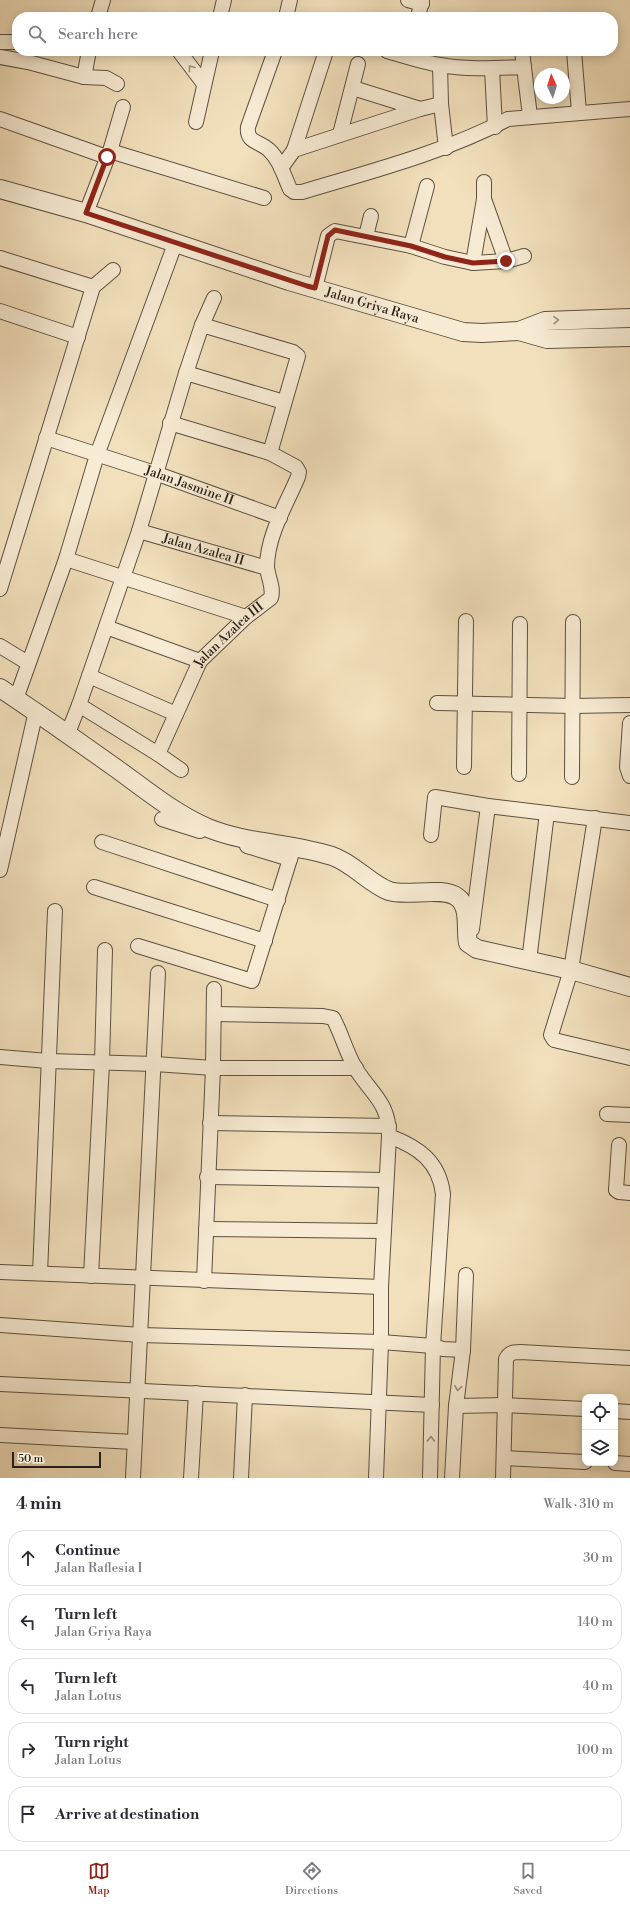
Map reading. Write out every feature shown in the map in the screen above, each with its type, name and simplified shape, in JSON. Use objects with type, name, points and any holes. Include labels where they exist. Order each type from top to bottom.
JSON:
[{"type":"street","points":[[99,12],[103,0]]},
{"type":"street","points":[[221,12],[224,0]]},
{"type":"street","points":[[287,12],[290,0]]},
{"type":"street","points":[[8,42],[0,57],[28,62],[84,77],[106,78],[117,84]]},
{"type":"street","points":[[84,77],[88,56]]},
{"type":"street","points":[[183,56],[204,84]]},
{"type":"street","points":[[196,122],[211,56]]},
{"type":"street","points":[[273,56],[248,127],[248,134],[252,140],[268,149],[281,168],[290,189],[294,192],[302,192],[446,148],[494,127],[508,119],[630,109]]},
{"type":"street","points":[[281,168],[294,150],[324,56]]},
{"type":"street","points":[[405,56],[440,65],[492,69],[524,67]]},
{"type":"street","points":[[523,56],[530,116]]},
{"type":"street","points":[[574,56],[579,112]]},
{"type":"street","points":[[340,134],[358,64]]},
{"type":"street","points":[[440,65],[441,104],[446,148]]},
{"type":"street","points":[[492,69],[494,127]]},
{"type":"street","points":[[353,88],[420,109]]},
{"type":"street","points":[[294,150],[340,134],[441,104]]},
{"type":"street","points":[[86,213],[109,154],[123,107]]},
{"type":"street","points":[[0,119],[109,154],[264,198]]},
{"type":"street","points":[[473,263],[484,199],[484,182]]},
{"type":"street","points":[[411,246],[427,186]]},
{"type":"street","name":"Jalan Griya Raya","points":[[0,190],[86,213],[289,281],[463,332],[482,333],[519,331],[545,321],[630,318]]},
{"type":"street","points":[[484,199],[506,261]]},
{"type":"street","points":[[366,236],[371,216]]},
{"type":"street","points":[[311,287],[330,233],[337,231],[411,246],[445,257],[473,263],[506,261],[524,256]]},
{"type":"street","points":[[16,699],[66,559],[97,455],[175,244]]},
{"type":"street","points":[[0,258],[93,287]]},
{"type":"street","points":[[0,589],[93,287],[113,270]]},
{"type":"street","points":[[68,733],[139,531],[186,373],[202,325],[214,298]]},
{"type":"street","points":[[0,311],[78,337]]},
{"type":"street","points":[[170,424],[270,453],[284,402],[298,360],[297,354],[202,325]]},
{"type":"street","name":"Jalan Griya Raya","points":[[519,331],[547,339],[630,337]]},
{"type":"street","points":[[186,373],[284,402]]},
{"type":"street","name":"Jalan Jasmine II","points":[[46,438],[156,473],[280,518]]},
{"type":"street","name":"Jalan Azalea III","points":[[158,754],[200,661],[246,617],[271,598],[272,588],[267,568],[271,540],[299,472],[296,467],[270,453]]},
{"type":"street","name":"Jalan Azalea II","points":[[139,531],[267,568]]},
{"type":"street","points":[[66,559],[246,617]]},
{"type":"street","points":[[464,767],[466,621]]},
{"type":"street","points":[[572,777],[573,622]]},
{"type":"street","points":[[519,774],[520,624]]},
{"type":"street","points":[[106,627],[200,661]]},
{"type":"street","points":[[0,646],[28,663]]},
{"type":"street","points":[[89,676],[176,714]]},
{"type":"street","points":[[0,688],[68,733],[164,812],[291,854],[333,856],[393,892],[450,894],[457,897],[464,903],[466,912],[466,937],[470,946],[477,949],[630,983]]},
{"type":"street","points":[[437,703],[572,706],[630,705]]},
{"type":"street","points":[[79,705],[181,770]]},
{"type":"street","points":[[0,870],[36,711]]},
{"type":"street","points":[[630,723],[627,766],[630,776]]},
{"type":"street","points":[[431,835],[435,797],[488,806],[630,823]]},
{"type":"street","points":[[470,946],[488,806]]},
{"type":"street","points":[[164,812],[182,815],[209,829],[257,841],[291,854]]},
{"type":"street","points":[[529,961],[547,813]]},
{"type":"street","points":[[595,818],[571,970],[551,1037],[554,1040],[630,1058]]},
{"type":"street","points":[[102,842],[278,900]]},
{"type":"street","points":[[138,946],[252,981],[291,854]]},
{"type":"street","points":[[94,886],[265,941]]},
{"type":"street","points":[[40,1273],[55,911]]},
{"type":"street","points":[[91,1276],[102,1063],[105,950]]},
{"type":"street","points":[[133,1478],[136,1390],[141,1335],[155,1064],[158,973]]},
{"type":"street","points":[[204,1281],[207,1177],[213,1068],[214,989]]},
{"type":"street","points":[[214,1014],[323,1016],[333,1018],[356,1068],[384,1108],[388,1118],[389,1131],[380,1287],[380,1402],[376,1478]]},
{"type":"street","points":[[0,1056],[48,1061],[155,1064],[213,1068],[356,1068]]},
{"type":"street","points":[[607,1114],[630,1115]]},
{"type":"street","points":[[210,1123],[389,1131],[425,1157],[437,1169],[442,1180],[443,1194],[438,1348],[432,1405],[430,1478]]},
{"type":"street","points":[[619,1145],[616,1190],[619,1192],[630,1193]]},
{"type":"street","points":[[207,1177],[386,1180]]},
{"type":"street","points":[[206,1229],[384,1232]]},
{"type":"street","points":[[0,1272],[380,1287]]},
{"type":"street","points":[[452,1478],[466,1276]]},
{"type":"street","points":[[0,1325],[141,1335],[381,1342],[460,1350]]},
{"type":"street","points":[[503,1478],[506,1359],[510,1354],[520,1352],[630,1358]]},
{"type":"street","points":[[0,1384],[432,1405]]},
{"type":"street","points":[[191,1478],[196,1393]]},
{"type":"street","points":[[241,1478],[245,1396]]},
{"type":"street","points":[[456,1406],[505,1405],[582,1409]]},
{"type":"street","points":[[618,1411],[630,1412]]},
{"type":"street","points":[[0,1435],[134,1442]]},
{"type":"street","points":[[504,1458],[582,1462]]},
{"type":"street","points":[[618,1463],[630,1464]]},
{"type":"route","points":[[107,157],[86,213],[175,244],[307,286],[315,288],[328,236],[335,230],[411,246],[445,257],[473,263],[506,261]]}]
